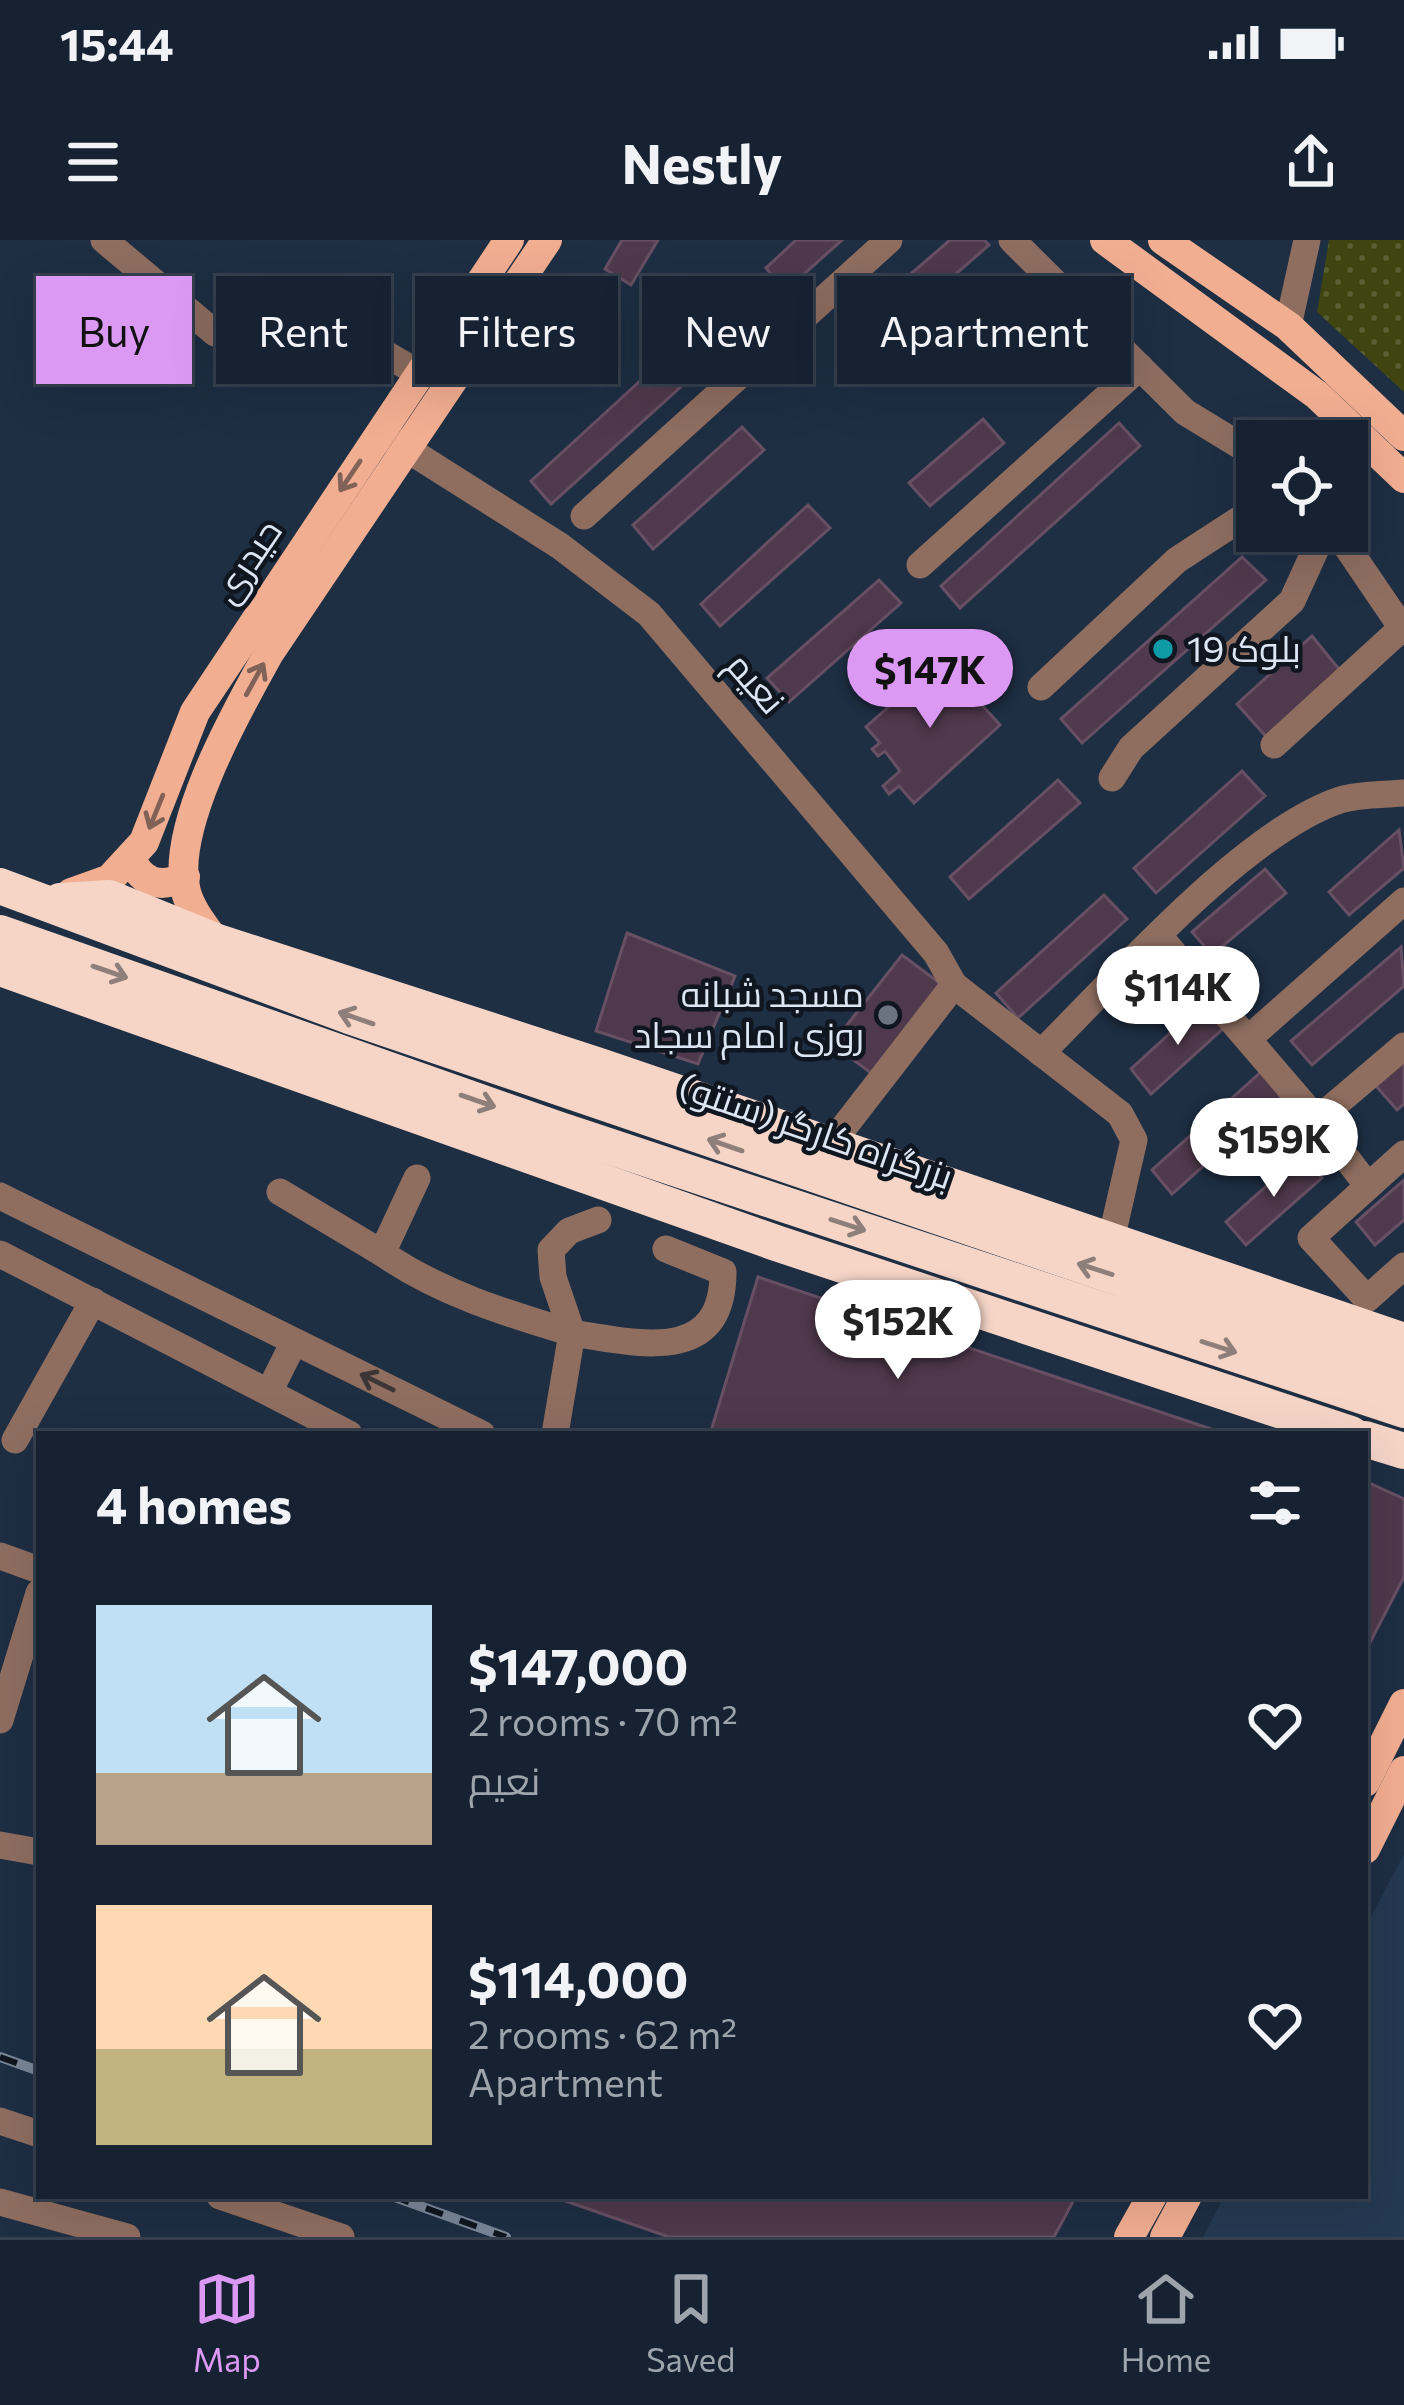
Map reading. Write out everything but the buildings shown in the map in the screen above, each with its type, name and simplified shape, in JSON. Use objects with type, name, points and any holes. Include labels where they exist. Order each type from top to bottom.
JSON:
[{"type":"highway","name":"بزرگراه کارگر (سنتو)","points":[[0,886],[393,1031],[1404,1375]]},
{"type":"highway","points":[[46,902],[109,898],[215,941],[831,1144],[1404,1341]]},
{"type":"highway","points":[[0,933],[556,1129],[1404,1410]]},
{"type":"highway","points":[[0,968],[776,1243],[1343,1431]]},
{"type":"highway","points":[[1368,1439],[1404,1451]]},
{"type":"main road","name":"حیدری","points":[[485,276],[509,240]]},
{"type":"main road","name":"حیدری","points":[[46,902],[110,879],[144,842],[195,712],[393,440],[547,240]]},
{"type":"main road","points":[[1105,240],[1300,381],[1404,478]]},
{"type":"main road","points":[[1163,240],[1288,326],[1404,436]]},
{"type":"main road","name":"حیدری","points":[[185,877],[184,844],[240,707],[393,440],[416,384]]},
{"type":"main road","points":[[130,858],[137,874],[152,883],[169,884],[185,877],[197,917],[215,941]]},
{"type":"main road","points":[[1368,1776],[1404,1704]]},
{"type":"main road","points":[[1368,1844],[1404,1771]]},
{"type":"main road","points":[[1129,2237],[1150,2199]]},
{"type":"main road","points":[[1165,2237],[1185,2199]]},
{"type":"street","points":[[104,240],[214,332],[281,358],[353,334],[415,371]]},
{"type":"street","points":[[584,516],[889,240]]},
{"type":"street","points":[[1012,240],[1185,412],[1236,443]]},
{"type":"street","points":[[1288,326],[1307,240]]},
{"type":"street","points":[[920,565],[1139,367]]},
{"type":"street","name":"نعیم","points":[[393,440],[560,546],[649,614],[936,953],[954,985],[1066,1067],[1120,1114],[1134,1140],[1111,1240]]},
{"type":"street","points":[[1041,687],[1177,560],[1236,522]]},
{"type":"street","points":[[1112,778],[1132,748],[1292,601],[1317,552]]},
{"type":"street","points":[[1274,745],[1403,630],[1350,552]]},
{"type":"street","points":[[1041,1053],[1159,936],[1282,827],[1343,799],[1404,794]]},
{"type":"street","points":[[1249,1038],[1404,901]]},
{"type":"street","points":[[1159,936],[1318,1120],[1368,1186]]},
{"type":"street","points":[[831,1144],[954,985]]},
{"type":"street","points":[[1318,1120],[1404,1046]]},
{"type":"street","points":[[1404,1154],[1311,1238],[1367,1299],[1404,1266]]},
{"type":"street","points":[[382,1253],[417,1178]]},
{"type":"street","points":[[280,1192],[418,1277],[458,1294],[572,1333],[644,1344],[674,1342],[709,1326],[723,1300],[723,1272],[665,1250]]},
{"type":"street","points":[[0,1196],[476,1431]]},
{"type":"street","points":[[556,1431],[572,1333],[561,1311],[551,1250],[569,1231],[598,1220]]},
{"type":"street","points":[[0,1254],[343,1431]]},
{"type":"street","points":[[18,1441],[93,1301]]},
{"type":"street","points":[[269,1393],[294,1342]]},
{"type":"street","points":[[0,1556],[36,1569]]},
{"type":"street","points":[[0,1720],[36,1603]]},
{"type":"street","points":[[0,1845],[36,1851]]},
{"type":"street","points":[[0,2121],[36,2133]]},
{"type":"street","points":[[229,2199],[341,2237]]},
{"type":"street","points":[[0,2202],[127,2237]]},
{"type":"shaded area","points":[[1404,1854],[1404,2237],[1203,2237],[1222,2199],[1368,2199],[1368,1922]]},
{"type":"green space","points":[[1329,240],[1404,240],[1404,392],[1317,312]]},
{"type":"railway","points":[[0,2057],[36,2070]]},
{"type":"railway","points":[[400,2199],[506,2237]]},
{"type":"place","name":"بلوک 19","points":[[1163,649]]},
{"type":"place","name":"مسجد شبانه روزی امام سجاد","points":[[888,1015]]}]
